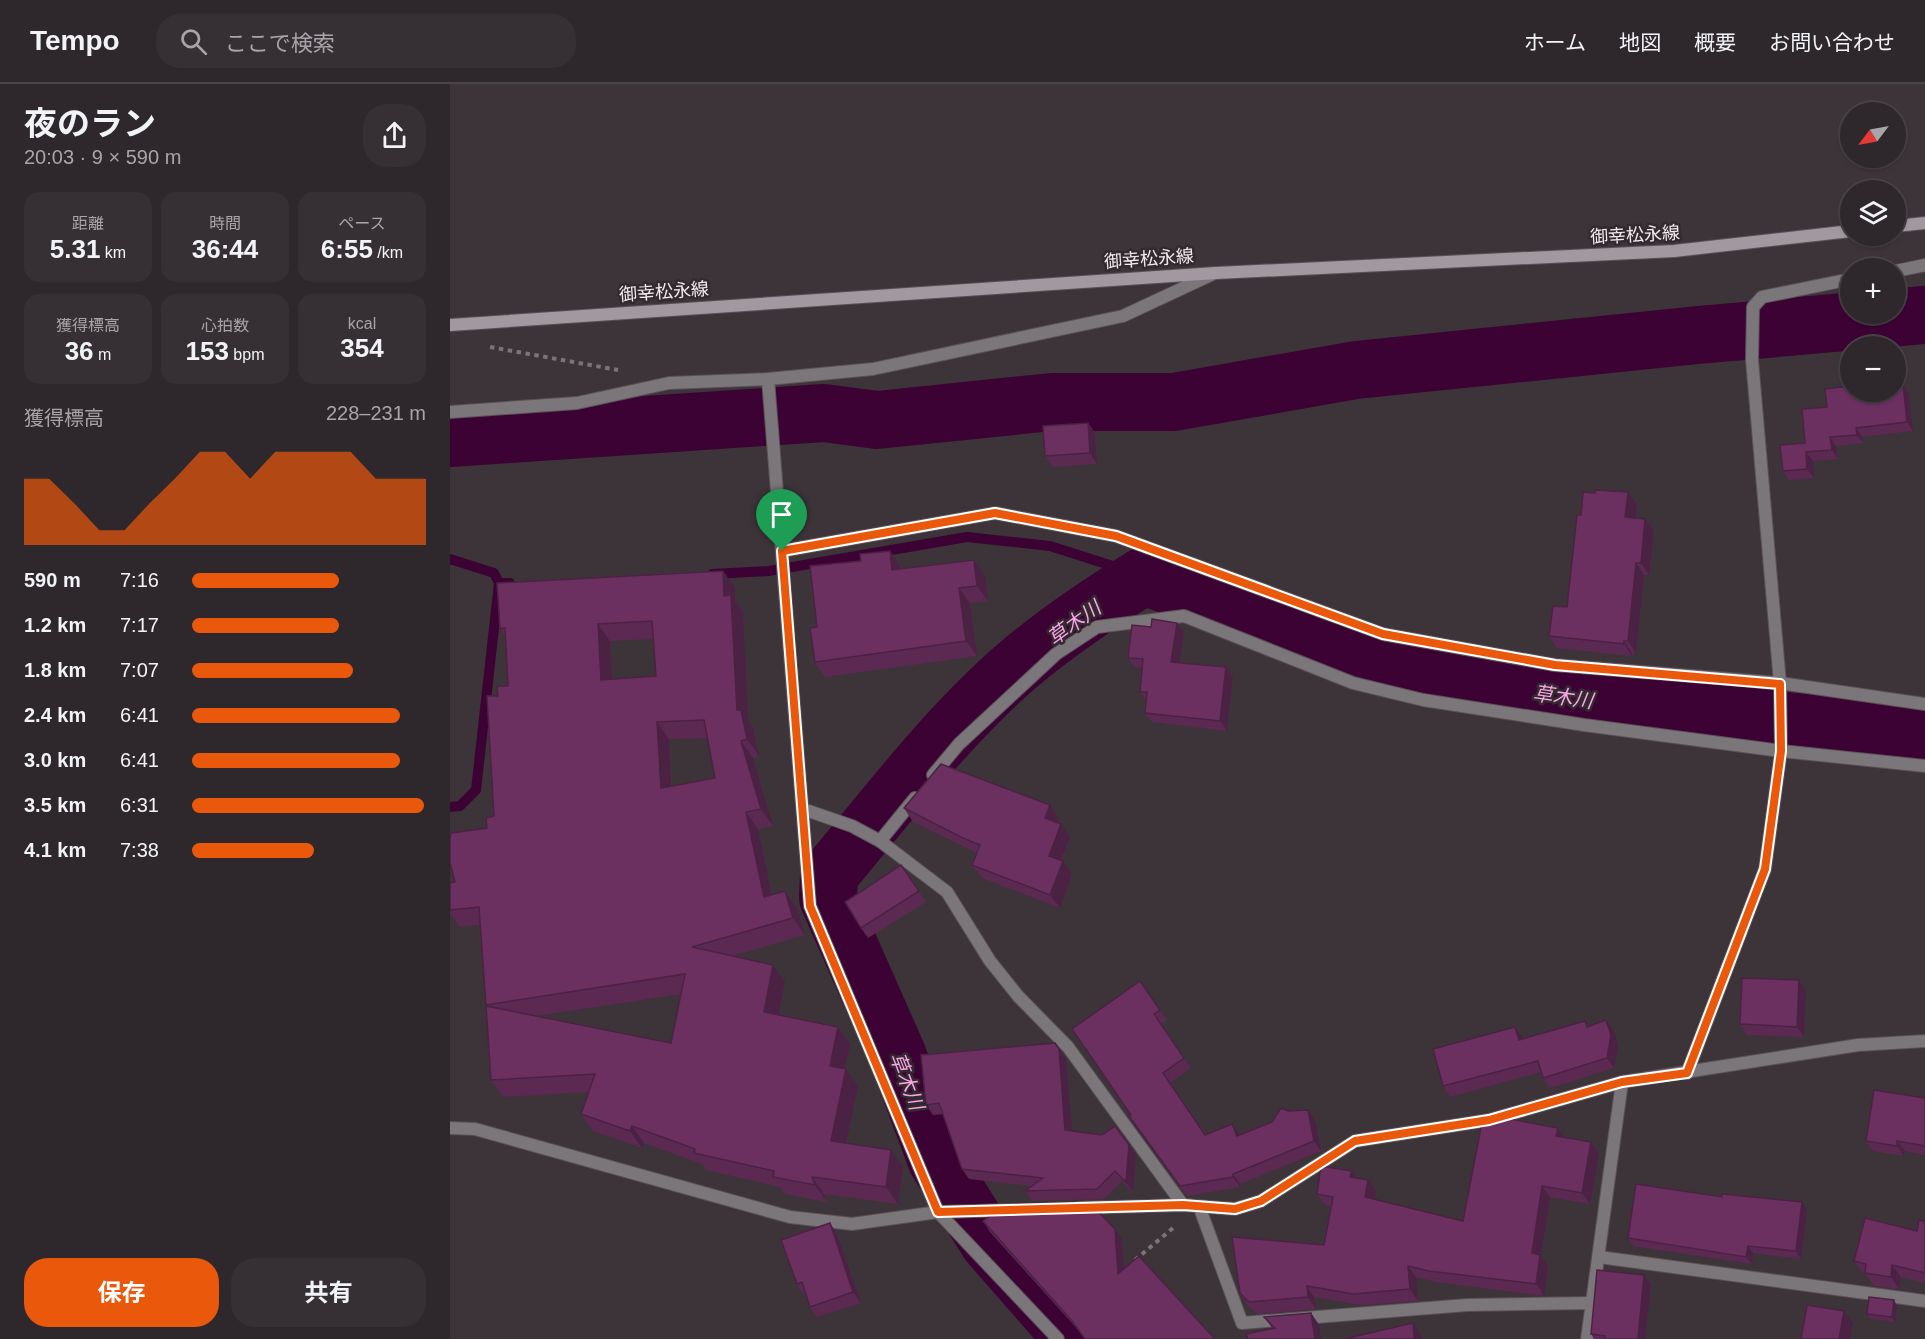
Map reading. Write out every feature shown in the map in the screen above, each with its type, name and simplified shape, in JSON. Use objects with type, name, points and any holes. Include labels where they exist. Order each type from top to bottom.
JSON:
[{"type":"main road","points":[[1906,225],[1925,223]]},
{"type":"main road","name":"御幸松永線","points":[[450,325],[1216,273],[1674,251],[1840,232]]},
{"type":"street","points":[[1906,269],[1925,265]]},
{"type":"street","points":[[450,412],[576,404],[669,383],[768,380],[873,369],[1123,316],[1216,273]]},
{"type":"street","points":[[1687,1073],[1765,869],[1781,751],[1780,684],[1752,360],[1753,308],[1762,297],[1840,281]]},
{"type":"street","points":[[768,380],[810,906],[938,1212],[1058,1339]]},
{"type":"street","points":[[782,558],[995,513],[1116,536],[1383,634],[1555,665],[1780,684],[1925,704]]},
{"type":"street","points":[[875,838],[959,744],[1056,654],[1097,627],[1184,616],[1353,683],[1423,700],[1584,725],[1781,751],[1925,766]]},
{"type":"street","points":[[803,808],[852,826],[875,838],[947,892],[990,961],[1018,996],[1068,1047],[1183,1205]]},
{"type":"street","points":[[1069,1208],[1183,1205],[1235,1209],[1261,1201],[1355,1141],[1489,1120],[1622,1082],[1858,1045],[1925,1041]]},
{"type":"street","points":[[1587,1339],[1622,1082]]},
{"type":"street","points":[[450,1128],[475,1129],[790,1217],[852,1224],[938,1212],[1023,1210]]},
{"type":"street","points":[[1199,1206],[1242,1323],[1467,1305],[1592,1303]]},
{"type":"street","points":[[1599,1257],[1925,1301]]},
{"type":"path","points":[[482,346],[628,372]]},
{"type":"path","points":[[1131,1263],[1199,1206]]},
{"type":"building","points":[[1840,387],[1840,402],[1905,402],[1907,422],[1856,428],[1857,435],[1830,437],[1832,450],[1806,452],[1807,469],[1783,471],[1780,445],[1805,443],[1802,409],[1827,407],[1825,389]]},
{"type":"building","points":[[1088,423],[1090,453],[1045,456],[1043,426]]},
{"type":"building","points":[[1595,490],[1628,492],[1625,517],[1645,519],[1641,563],[1636,563],[1628,641],[1624,641],[1624,644],[1549,636],[1553,606],[1567,607],[1577,515],[1581,515],[1583,492],[1595,493]]},
{"type":"building","points":[[890,551],[892,570],[974,560],[977,586],[959,588],[966,641],[815,662],[810,628],[817,627],[810,566],[861,561],[860,554]]},
{"type":"building","points":[[723,571],[724,596],[731,595],[737,710],[741,710],[747,739],[741,741],[761,809],[746,812],[764,897],[785,891],[793,918],[692,947],[773,965],[764,1012],[838,1027],[830,1066],[846,1069],[831,1141],[891,1150],[886,1187],[812,1177],[815,1185],[773,1177],[774,1171],[694,1153],[695,1149],[632,1126],[630,1131],[581,1114],[595,1074],[491,1080],[486,1006],[671,1043],[685,974],[486,1005],[479,907],[450,910],[450,883],[455,882],[450,863],[450,838],[451,833],[487,828],[486,818],[494,816],[487,696],[498,696],[497,686],[508,686],[505,628],[500,629],[497,583]],"holes":[[[652,621],[656,676],[601,680],[598,624]],[[704,720],[715,778],[661,788],[657,722]]]},
{"type":"building","points":[[1152,619],[1177,623],[1171,662],[1226,667],[1220,721],[1145,713],[1147,692],[1140,692],[1143,659],[1128,658],[1132,625],[1151,627]]},
{"type":"building","points":[[941,764],[1050,805],[1045,818],[1061,824],[1049,856],[1063,861],[1050,895],[972,865],[980,845],[904,808]]},
{"type":"building","points":[[901,865],[919,891],[861,928],[845,902]]},
{"type":"building","points":[[1742,978],[1799,980],[1797,1027],[1740,1024]]},
{"type":"building","points":[[1140,981],[1160,1010],[1154,1014],[1184,1058],[1163,1073],[1205,1135],[1232,1124],[1237,1136],[1272,1122],[1281,1108],[1288,1111],[1308,1110],[1314,1141],[1233,1174],[1233,1177],[1180,1186],[1129,1116],[1131,1115],[1072,1029]]},
{"type":"building","points":[[1606,1020],[1611,1035],[1607,1058],[1543,1078],[1538,1061],[1443,1086],[1433,1049],[1515,1027],[1519,1040],[1585,1021],[1587,1027]]},
{"type":"building","points":[[1055,1043],[1059,1049],[1065,1130],[1102,1135],[1115,1126],[1129,1145],[1126,1182],[1115,1171],[1097,1189],[1025,1191],[1043,1178],[962,1169],[939,1103],[926,1105],[921,1055]]},
{"type":"building","points":[[1874,1090],[1925,1098],[1925,1146],[1897,1141],[1897,1146],[1866,1141]]},
{"type":"building","points":[[1488,1115],[1558,1128],[1556,1136],[1591,1142],[1582,1193],[1542,1186],[1532,1253],[1540,1255],[1536,1284],[1429,1271],[1408,1266],[1410,1289],[1353,1294],[1307,1286],[1308,1297],[1249,1302],[1240,1293],[1232,1237],[1324,1245],[1333,1197],[1317,1194],[1321,1166],[1352,1171],[1350,1177],[1368,1180],[1365,1197],[1463,1221],[1483,1117]]},
{"type":"building","points":[[1636,1184],[1722,1197],[1722,1194],[1802,1202],[1796,1251],[1748,1246],[1746,1257],[1628,1238]]},
{"type":"building","points":[[1093,1206],[1115,1229],[1118,1274],[1139,1256],[1213,1339],[1085,1339],[1072,1321],[983,1221],[1001,1208]]},
{"type":"building","points":[[1865,1218],[1917,1231],[1919,1220],[1925,1222],[1925,1273],[1892,1265],[1891,1277],[1865,1273],[1866,1264],[1854,1261]]},
{"type":"building","points":[[830,1223],[853,1292],[810,1307],[802,1282],[797,1284],[781,1240]]},
{"type":"building","points":[[1597,1270],[1644,1275],[1638,1339],[1605,1339],[1605,1336],[1591,1334]]},
{"type":"building","points":[[1869,1297],[1894,1300],[1892,1317],[1867,1314]]},
{"type":"building","points":[[1807,1305],[1844,1311],[1839,1339],[1801,1339]]},
{"type":"building","points":[[1311,1313],[1315,1339],[1248,1339],[1246,1334],[1275,1328],[1264,1317]]},
{"type":"building","points":[[1413,1323],[1414,1339],[1344,1339]]},
{"type":"waterway","points":[[450,438],[824,413],[877,420],[1052,402],[1174,402],[1356,370],[1698,335],[1925,315]]},
{"type":"waterway","points":[[712,574],[769,571],[967,537],[1050,546],[1144,576]]},
{"type":"waterway","points":[[450,559],[494,573],[499,583],[510,583]]},
{"type":"waterway","name":"草木川","points":[[1073,1339],[989,1243],[937,1161],[897,1054],[828,898],[829,875],[943,739],[992,688],[1079,618],[1144,576],[1394,667],[1551,697],[1925,735]]},
{"type":"waterway","points":[[450,807],[460,806],[476,790],[499,583]]},
{"type":"route","points":[[995,513],[1116,536],[1383,634],[1555,665],[1780,684],[1781,751],[1765,869],[1687,1073],[1622,1082],[1489,1120],[1355,1141],[1261,1201],[1235,1209],[1183,1205],[938,1212],[810,906],[782,551],[995,513]]}]
